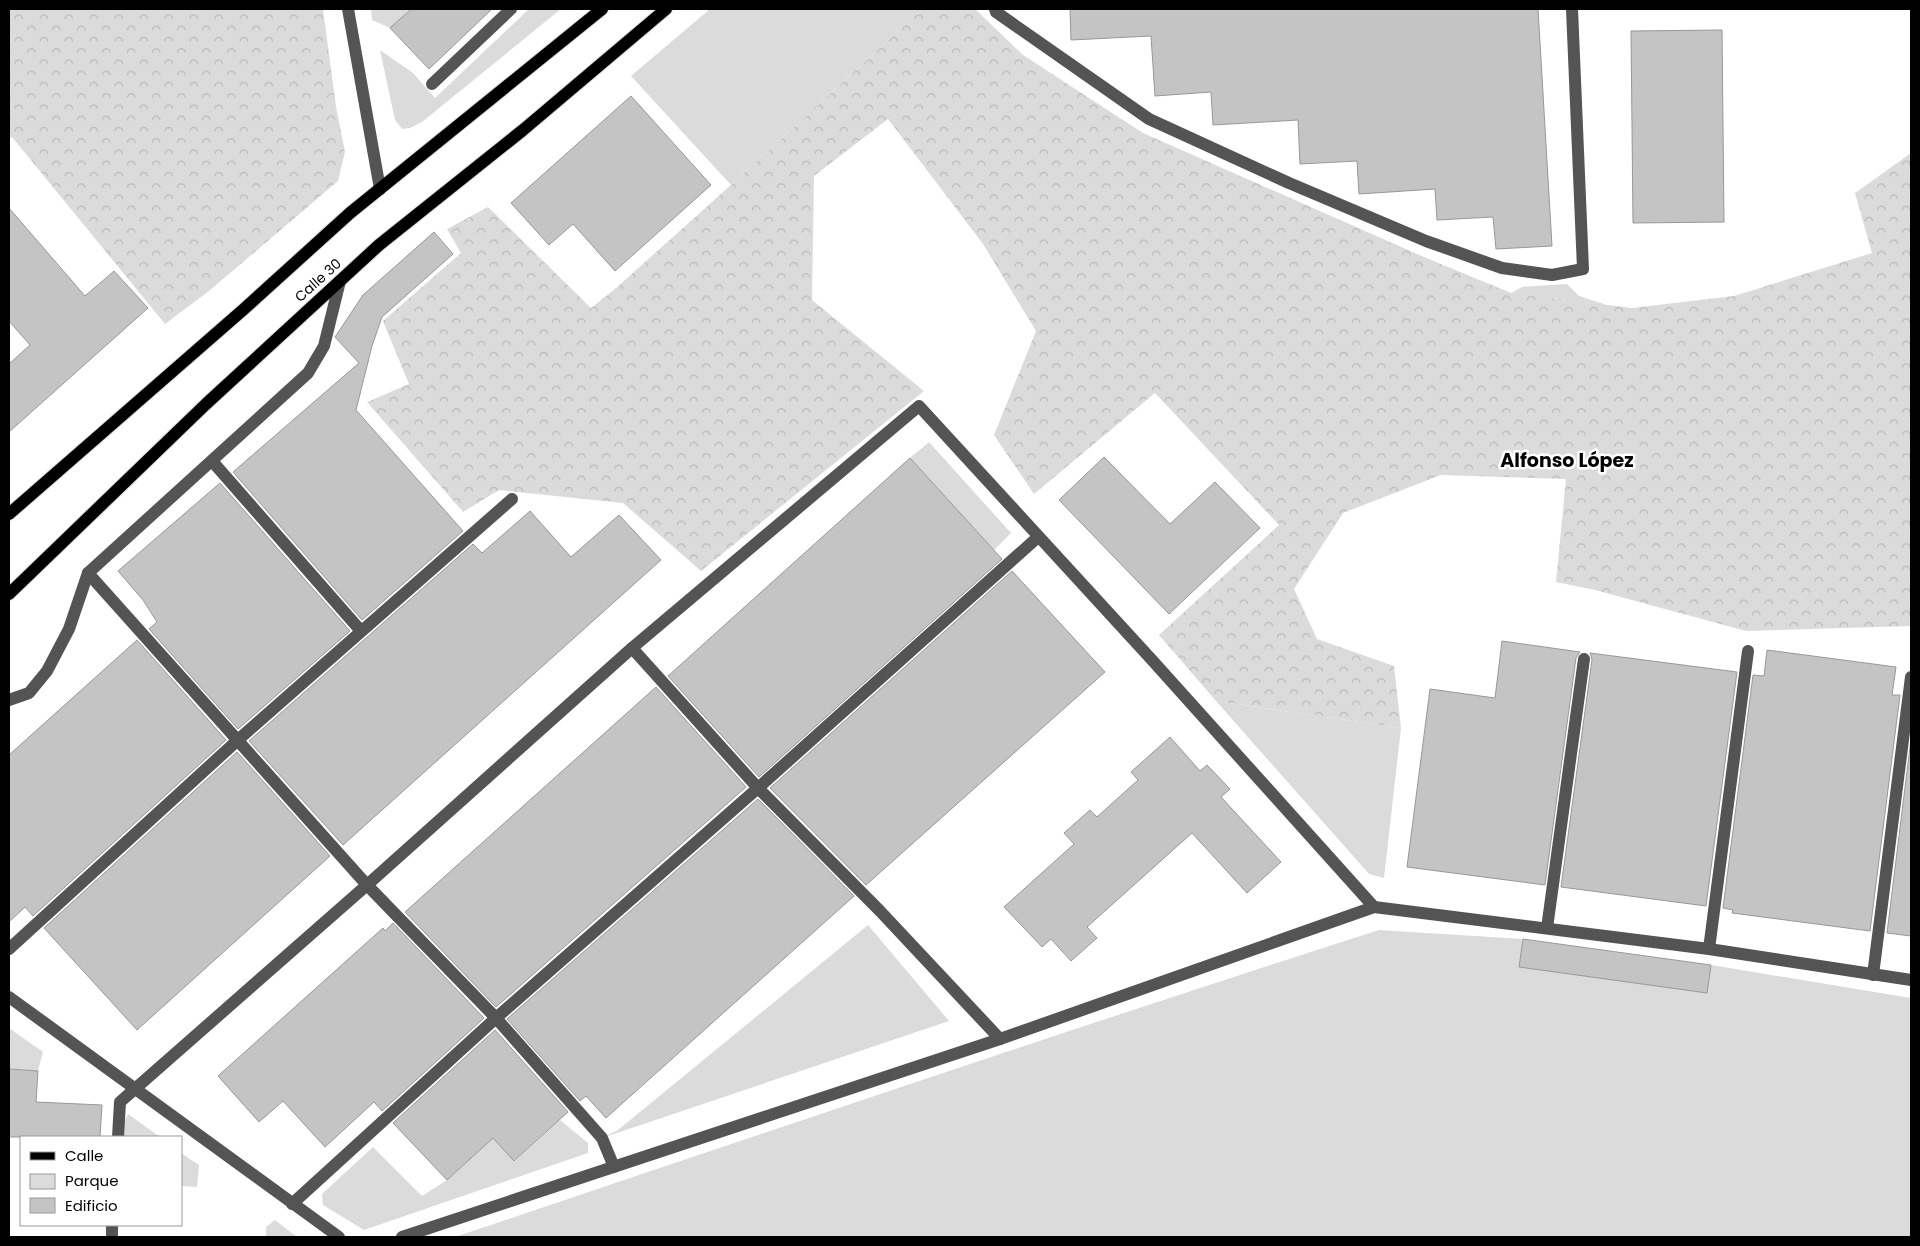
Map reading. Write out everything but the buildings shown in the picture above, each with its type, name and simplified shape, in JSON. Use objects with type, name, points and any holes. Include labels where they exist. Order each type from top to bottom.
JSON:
[{"type":"main road","name":"Calle 30","points":[[9,514],[244,310],[350,213],[602,9]]},
{"type":"main road","name":"Calle 30","points":[[9,594],[206,404],[379,245],[523,130],[666,9]]},
{"type":"street","points":[[348,9],[380,189]]},
{"type":"street","points":[[432,84],[511,9]]},
{"type":"street","points":[[995,9],[996,12],[1149,119],[1289,183],[1426,241],[1502,268],[1552,275],[1583,269],[1572,9]]},
{"type":"street","points":[[9,700],[30,693],[47,671],[69,629],[88,573],[308,373],[324,346],[340,281]]},
{"type":"street","points":[[118,1136],[120,1102],[135,1088],[367,885],[632,648],[919,406],[1152,660],[1374,907]]},
{"type":"street","points":[[212,461],[361,632]]},
{"type":"street","points":[[9,949],[239,739],[512,499]]},
{"type":"street","points":[[292,1204],[496,1018],[758,788],[1038,537]]},
{"type":"street","points":[[88,573],[239,739],[367,885],[496,1018],[602,1138],[614,1167]]},
{"type":"street","points":[[632,648],[758,788],[880,911],[1000,1038]]},
{"type":"street","points":[[1710,949],[1748,651]]},
{"type":"street","points":[[1547,928],[1584,659]]},
{"type":"street","points":[[1872,975],[1911,677]]},
{"type":"street","points":[[402,1237],[1000,1038],[1374,907],[1710,949],[1911,980]]},
{"type":"street","points":[[9,997],[338,1237]]},
{"type":"green space","points":[[9,9],[323,9],[336,107],[345,152],[338,181],[209,291],[165,324],[12,137],[9,139]]},
{"type":"green space","points":[[371,9],[409,10],[390,28],[372,20]]},
{"type":"green space","points":[[529,9],[561,9],[422,122],[410,128],[402,129],[395,120],[380,50],[413,73],[435,98]]},
{"type":"green space","points":[[710,9],[922,9],[731,185],[631,76]]},
{"type":"green space","points":[[922,9],[975,9],[1023,55],[1143,133],[1424,257],[1511,293],[1632,308],[1734,296],[1872,253],[1855,193],[1911,153],[1911,626],[1746,631],[1595,590],[1556,582],[1566,479],[1441,475],[1343,513],[1294,589],[1317,639],[1394,666],[1401,728],[1216,701],[1159,635],[1279,525],[1155,393],[1034,494],[994,435],[1036,331],[983,244],[888,119],[814,176],[812,300],[924,391],[701,571],[623,503],[499,490],[463,512],[367,402],[409,384],[383,321],[461,253],[447,229],[488,207],[591,308],[615,289],[731,185]]},
{"type":"green space","points":[[1567,284],[1579,296],[1607,305],[1511,293],[1522,287]]},
{"type":"green space","points":[[929,442],[1011,533],[994,550],[910,458]]},
{"type":"green space","points":[[1216,701],[1401,728],[1384,878],[1369,874]]},
{"type":"green space","points":[[868,925],[949,1021],[602,1138],[618,1130]]},
{"type":"green space","points":[[1379,930],[1523,939],[1519,967],[1707,993],[1711,965],[1911,998],[1911,1237],[455,1237],[1032,1043]]},
{"type":"green space","points":[[9,1028],[43,1052],[38,1071],[9,1069]]},
{"type":"green space","points":[[128,1114],[159,1136],[124,1136],[124,1122]]},
{"type":"green space","points":[[560,1120],[588,1143],[588,1153],[364,1230],[323,1205],[322,1194],[373,1147],[422,1196],[447,1180],[493,1138],[515,1161]]},
{"type":"green space","points":[[182,1154],[199,1165],[197,1187],[182,1186]]},
{"type":"green space","points":[[275,1220],[297,1237],[266,1237],[266,1227]]},
{"type":"district","name":"Alfonso López","points":[[1567,460]]}]
